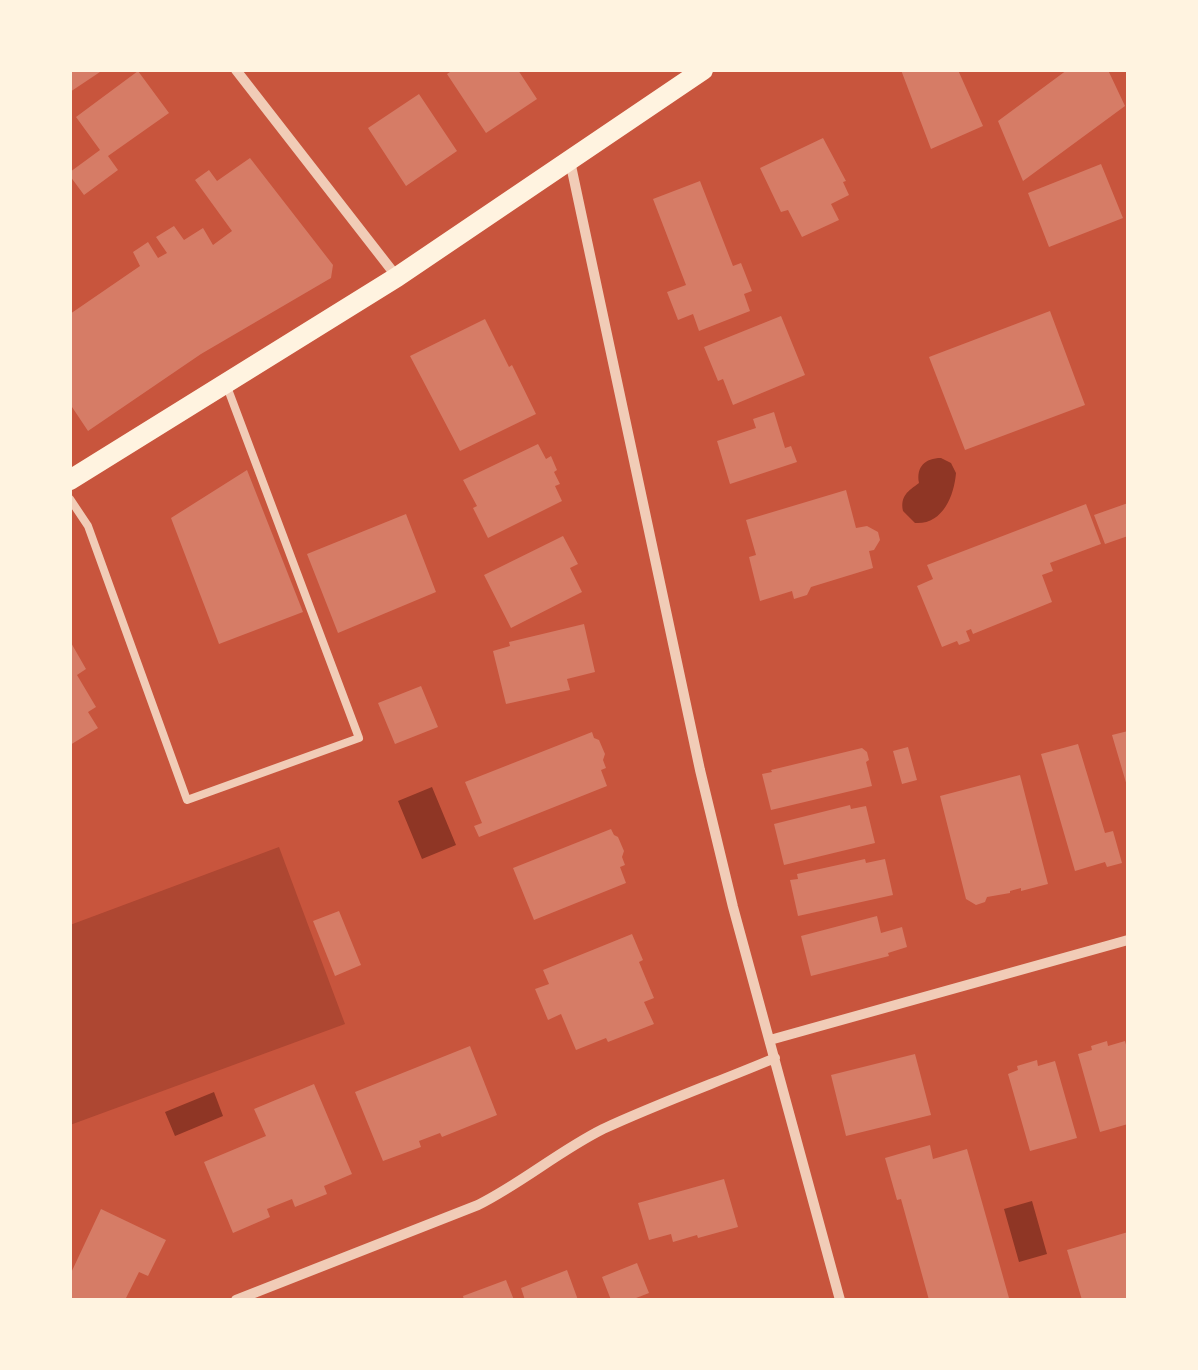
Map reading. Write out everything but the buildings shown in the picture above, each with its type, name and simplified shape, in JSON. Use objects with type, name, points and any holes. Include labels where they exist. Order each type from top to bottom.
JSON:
[{"type":"main road","points":[[70,480],[397,277],[702,70]]},
{"type":"street","points":[[236,70],[397,277]]},
{"type":"street","points":[[570,160],[680,683],[733,907],[840,1300]]},
{"type":"street","points":[[770,1040],[1128,940]]},
{"type":"street","points":[[236,1300],[478,1205],[509,1190],[570,1147],[604,1129],[774,1058]]},
{"type":"lane","points":[[70,498],[88,526],[187,800],[359,738],[226,383]]},
{"type":"shaded area","points":[[941,458],[951,463],[956,473],[953,491],[939,514],[915,523],[903,511],[904,498],[919,483],[923,464]]},
{"type":"shaded area","points":[[432,787],[456,845],[422,859],[398,801]]},
{"type":"shaded area","points":[[279,847],[345,1024],[70,1125],[70,925]]},
{"type":"shaded area","points":[[214,1092],[223,1116],[175,1136],[165,1112]]},
{"type":"shaded area","points":[[1032,1201],[1047,1254],[1019,1262],[1004,1209]]}]
